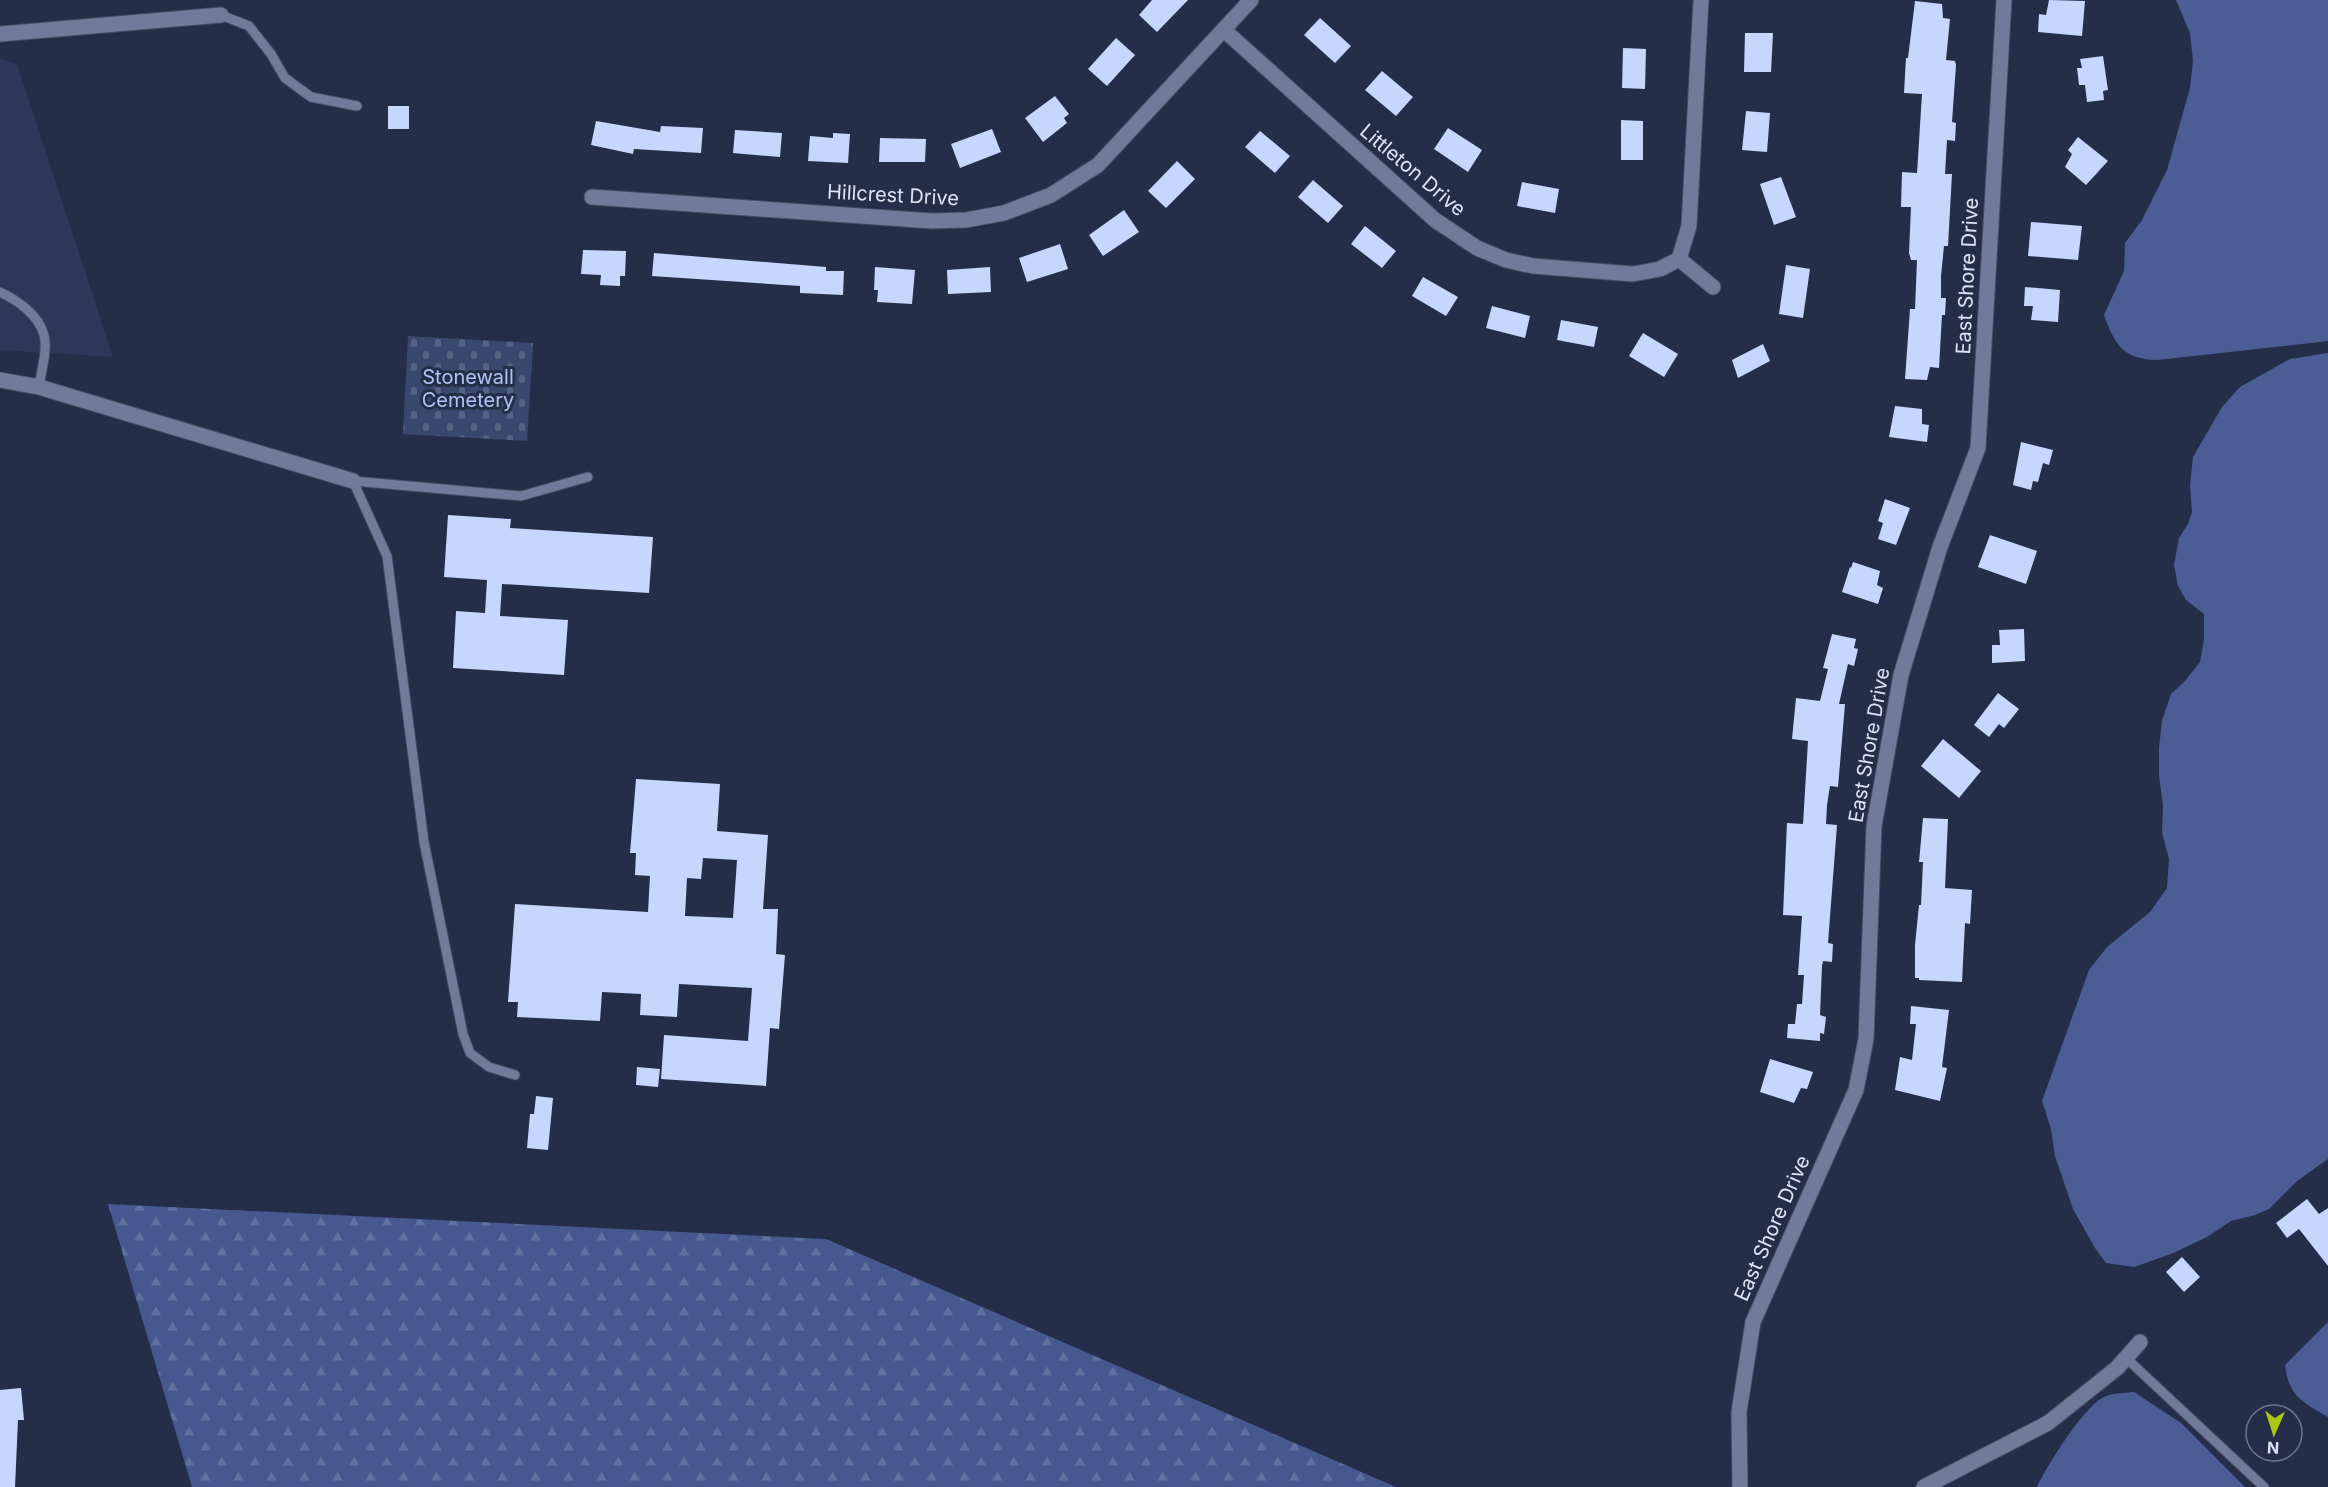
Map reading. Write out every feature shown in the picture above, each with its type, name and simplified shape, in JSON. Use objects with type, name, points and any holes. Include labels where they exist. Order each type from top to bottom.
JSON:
[{"type":"street","name":"Hillcrest Drive","points":[[592,197],[932,221],[966,220],[1004,213],[1052,195],[1098,165],[1251,0]]},
{"type":"street","points":[[1701,0],[1689,226],[1679,259],[1713,287]]},
{"type":"street","name":"East Shore Drive","points":[[1740,1487],[1739,1412],[1754,1322],[1856,1090],[1866,1039],[1874,826],[1901,675],[1940,547],[1978,448],[2004,0]]},
{"type":"street","points":[[0,34],[220,15]]},
{"type":"street","name":"Littleton Drive","points":[[1224,30],[1435,220],[1478,248],[1506,260],[1533,266],[1633,274],[1660,269],[1679,259]]},
{"type":"street","points":[[0,380],[39,387],[353,481]]},
{"type":"street","points":[[1924,1487],[2048,1423],[2117,1368],[2140,1342]]},
{"type":"lane","points":[[220,15],[249,26],[271,54],[285,78],[310,97],[357,106]]},
{"type":"lane","points":[[0,292],[25,307],[44,334],[39,387]]},
{"type":"lane","points":[[515,1075],[489,1067],[470,1053],[463,1034],[424,842],[387,556],[353,481],[521,495],[588,477]]},
{"type":"lane","points":[[2126,1358],[2264,1487]]},
{"type":"shaded area","points":[[2176,0],[2328,0],[2328,341],[2157,360],[2136,357],[2128,353],[2112,335],[2104,315],[2124,271],[2125,243],[2142,220],[2167,170],[2190,88],[2193,61],[2190,33]]},
{"type":"shaded area","points":[[0,59],[17,64],[113,357],[0,350]]},
{"type":"shaded area","points":[[2328,353],[2328,1159],[2297,1181],[2269,1209],[2231,1221],[2207,1237],[2171,1254],[2134,1267],[2106,1263],[2073,1209],[2055,1156],[2051,1129],[2042,1101],[2089,970],[2107,947],[2150,912],[2167,888],[2169,859],[2162,833],[2163,805],[2159,776],[2162,721],[2171,694],[2200,662],[2204,640],[2204,614],[2186,600],[2178,586],[2174,565],[2179,538],[2192,512],[2190,485],[2193,457],[2222,407],[2240,387],[2290,359]]},
{"type":"shaded area","points":[[2328,1322],[2328,1417],[2304,1402],[2294,1392],[2285,1365]]},
{"type":"shaded area","points":[[2134,1392],[2181,1423],[2245,1487],[2037,1487],[2058,1451],[2097,1401],[2106,1396]]},
{"type":"green space","name":"Stonewall Cemetery","points":[[408,336],[533,343],[527,441],[403,434]]},
{"type":"green space","points":[[108,1204],[826,1239],[1396,1487],[192,1487]]},
{"type":"building","points":[[1152,0],[1188,0],[1157,32],[1139,15]]},
{"type":"building","points":[[2049,0],[2085,1],[2082,36],[2038,32],[2039,14],[2046,15]]},
{"type":"building","points":[[1915,1],[1942,4],[1943,18],[1950,19],[1946,60],[1955,61],[1956,65],[1952,122],[1956,123],[1955,141],[1947,140],[1945,174],[1952,174],[1948,246],[1944,246],[1941,276],[1941,298],[1946,298],[1945,315],[1942,315],[1939,368],[1930,367],[1927,380],[1905,379],[1910,309],[1915,309],[1917,260],[1911,260],[1909,253],[1911,207],[1901,207],[1902,172],[1917,173],[1922,94],[1904,93],[1906,58],[1908,58]]},
{"type":"building","points":[[1320,18],[1351,46],[1335,63],[1304,35]]},
{"type":"building","points":[[1745,33],[1773,33],[1771,72],[1744,72]]},
{"type":"building","points":[[1116,38],[1135,55],[1107,86],[1088,69]]},
{"type":"building","points":[[1623,48],[1646,49],[1645,89],[1622,88]]},
{"type":"building","points":[[2103,56],[2108,90],[2103,91],[2104,100],[2087,102],[2085,85],[2079,85],[2077,68],[2082,68],[2080,59]]},
{"type":"building","points":[[1382,71],[1413,97],[1396,116],[1365,90]]},
{"type":"building","points":[[1055,96],[1069,114],[1064,118],[1067,123],[1043,142],[1025,118]]},
{"type":"building","points":[[388,106],[409,106],[409,129],[388,129]]},
{"type":"building","points":[[1746,111],[1770,113],[1767,152],[1742,150]]},
{"type":"building","points":[[1621,120],[1643,121],[1643,160],[1621,160]]},
{"type":"building","points":[[596,121],[660,132],[661,126],[703,128],[701,153],[634,149],[633,154],[591,145]]},
{"type":"building","points":[[1448,128],[1482,150],[1468,172],[1434,149]]},
{"type":"building","points":[[992,129],[1001,152],[960,168],[951,144]]},
{"type":"building","points":[[735,130],[782,133],[780,157],[733,153]]},
{"type":"building","points":[[1260,131],[1290,156],[1275,173],[1245,147]]},
{"type":"building","points":[[833,133],[850,134],[848,163],[808,161],[810,136],[833,138]]},
{"type":"building","points":[[2078,137],[2108,161],[2086,185],[2065,167],[2072,154],[2068,150]]},
{"type":"building","points":[[880,138],[926,139],[925,162],[879,162]]},
{"type":"building","points":[[1177,161],[1195,179],[1166,208],[1148,191]]},
{"type":"building","points":[[1781,177],[1796,217],[1774,225],[1760,184]]},
{"type":"building","points":[[1313,180],[1343,206],[1328,223],[1298,197]]},
{"type":"building","points":[[1522,182],[1559,189],[1555,213],[1517,206]]},
{"type":"building","points":[[1124,210],[1139,232],[1103,256],[1089,235]]},
{"type":"building","points":[[2031,222],[2082,226],[2078,260],[2028,256]]},
{"type":"building","points":[[1365,226],[1396,251],[1382,268],[1351,244]]},
{"type":"building","points":[[1060,244],[1068,269],[1027,282],[1019,258]]},
{"type":"building","points":[[583,250],[626,251],[625,276],[620,276],[620,286],[600,285],[601,275],[581,274]]},
{"type":"building","points":[[654,253],[826,267],[826,271],[844,271],[843,295],[800,293],[800,286],[652,276]]},
{"type":"building","points":[[1786,265],[1810,269],[1803,318],[1779,314]]},
{"type":"building","points":[[875,267],[915,270],[912,304],[877,302],[878,290],[874,290]]},
{"type":"building","points":[[990,267],[991,292],[948,294],[947,270]]},
{"type":"building","points":[[1423,277],[1458,297],[1446,316],[1412,296]]},
{"type":"building","points":[[2025,287],[2060,290],[2058,322],[2031,320],[2033,306],[2024,306]]},
{"type":"building","points":[[1492,306],[1530,316],[1525,338],[1486,328]]},
{"type":"building","points":[[1561,320],[1598,327],[1594,347],[1557,340]]},
{"type":"building","points":[[1643,333],[1678,354],[1664,377],[1629,356]]},
{"type":"building","points":[[1763,344],[1770,361],[1738,378],[1732,360]]},
{"type":"building","points":[[1895,406],[1922,409],[1922,424],[1929,425],[1927,442],[1889,437]]},
{"type":"building","points":[[2021,442],[2053,450],[2049,465],[2043,463],[2038,482],[2033,481],[2031,490],[2013,485]]},
{"type":"building","points":[[1885,499],[1910,508],[1896,545],[1878,539],[1883,523],[1878,521]]},
{"type":"building","points":[[448,515],[511,519],[510,528],[653,537],[649,593],[502,584],[500,616],[568,620],[564,675],[453,668],[456,611],[485,613],[487,580],[444,577]]},
{"type":"building","points":[[1990,535],[2037,551],[2026,584],[1978,567]]},
{"type":"building","points":[[1853,562],[1880,571],[1877,585],[1883,588],[1878,604],[1842,592]]},
{"type":"building","points":[[2024,629],[2025,661],[1992,663],[1992,645],[2000,645],[1999,630]]},
{"type":"building","points":[[1832,634],[1856,639],[1854,648],[1858,649],[1854,666],[1848,664],[1839,704],[1845,704],[1838,787],[1830,786],[1827,805],[1826,824],[1837,825],[1828,943],[1833,944],[1832,962],[1823,961],[1822,966],[1820,1015],[1826,1017],[1824,1034],[1820,1033],[1820,1041],[1787,1038],[1788,1024],[1795,1024],[1797,1004],[1802,1004],[1804,975],[1798,975],[1802,916],[1783,915],[1787,823],[1803,824],[1808,741],[1792,739],[1796,698],[1820,701],[1828,669],[1823,668]]},
{"type":"building","points":[[1998,693],[2019,709],[2004,728],[1999,724],[1989,737],[1974,725]]},
{"type":"building","points":[[1943,739],[1981,771],[1959,798],[1921,766]]},
{"type":"building","points":[[636,779],[720,784],[717,831],[768,835],[763,909],[778,909],[776,954],[785,955],[779,1029],[770,1028],[766,1086],[661,1079],[664,1035],[748,1041],[752,988],[679,984],[677,1017],[640,1015],[641,994],[602,992],[600,1021],[517,1017],[518,1002],[508,1002],[515,904],[648,912],[650,876],[635,875],[636,853],[630,853]],"holes":[[[703,858],[737,860],[733,918],[685,916],[687,878],[701,879]]]},
{"type":"building","points":[[1923,818],[1948,819],[1945,888],[1972,890],[1970,924],[1965,923],[1962,982],[1915,978],[1915,945],[1919,905],[1921,905],[1923,862],[1919,862]]},
{"type":"building","points":[[1911,1006],[1949,1010],[1942,1067],[1947,1068],[1940,1101],[1895,1090],[1900,1057],[1912,1060],[1916,1024],[1910,1024]]},
{"type":"building","points":[[1770,1059],[1813,1072],[1807,1089],[1801,1088],[1794,1103],[1760,1092]]},
{"type":"building","points":[[637,1067],[660,1069],[658,1087],[636,1085]]},
{"type":"building","points":[[536,1096],[553,1098],[548,1150],[527,1148],[530,1114],[534,1114]]},
{"type":"building","points":[[2307,1199],[2319,1214],[2328,1208],[2328,1266],[2299,1229],[2287,1238],[2276,1223]]},
{"type":"building","points":[[2182,1257],[2200,1277],[2184,1292],[2166,1272]]},
{"type":"building","points":[[21,1388],[24,1420],[18,1420],[15,1487],[0,1487],[0,1390]]}]
